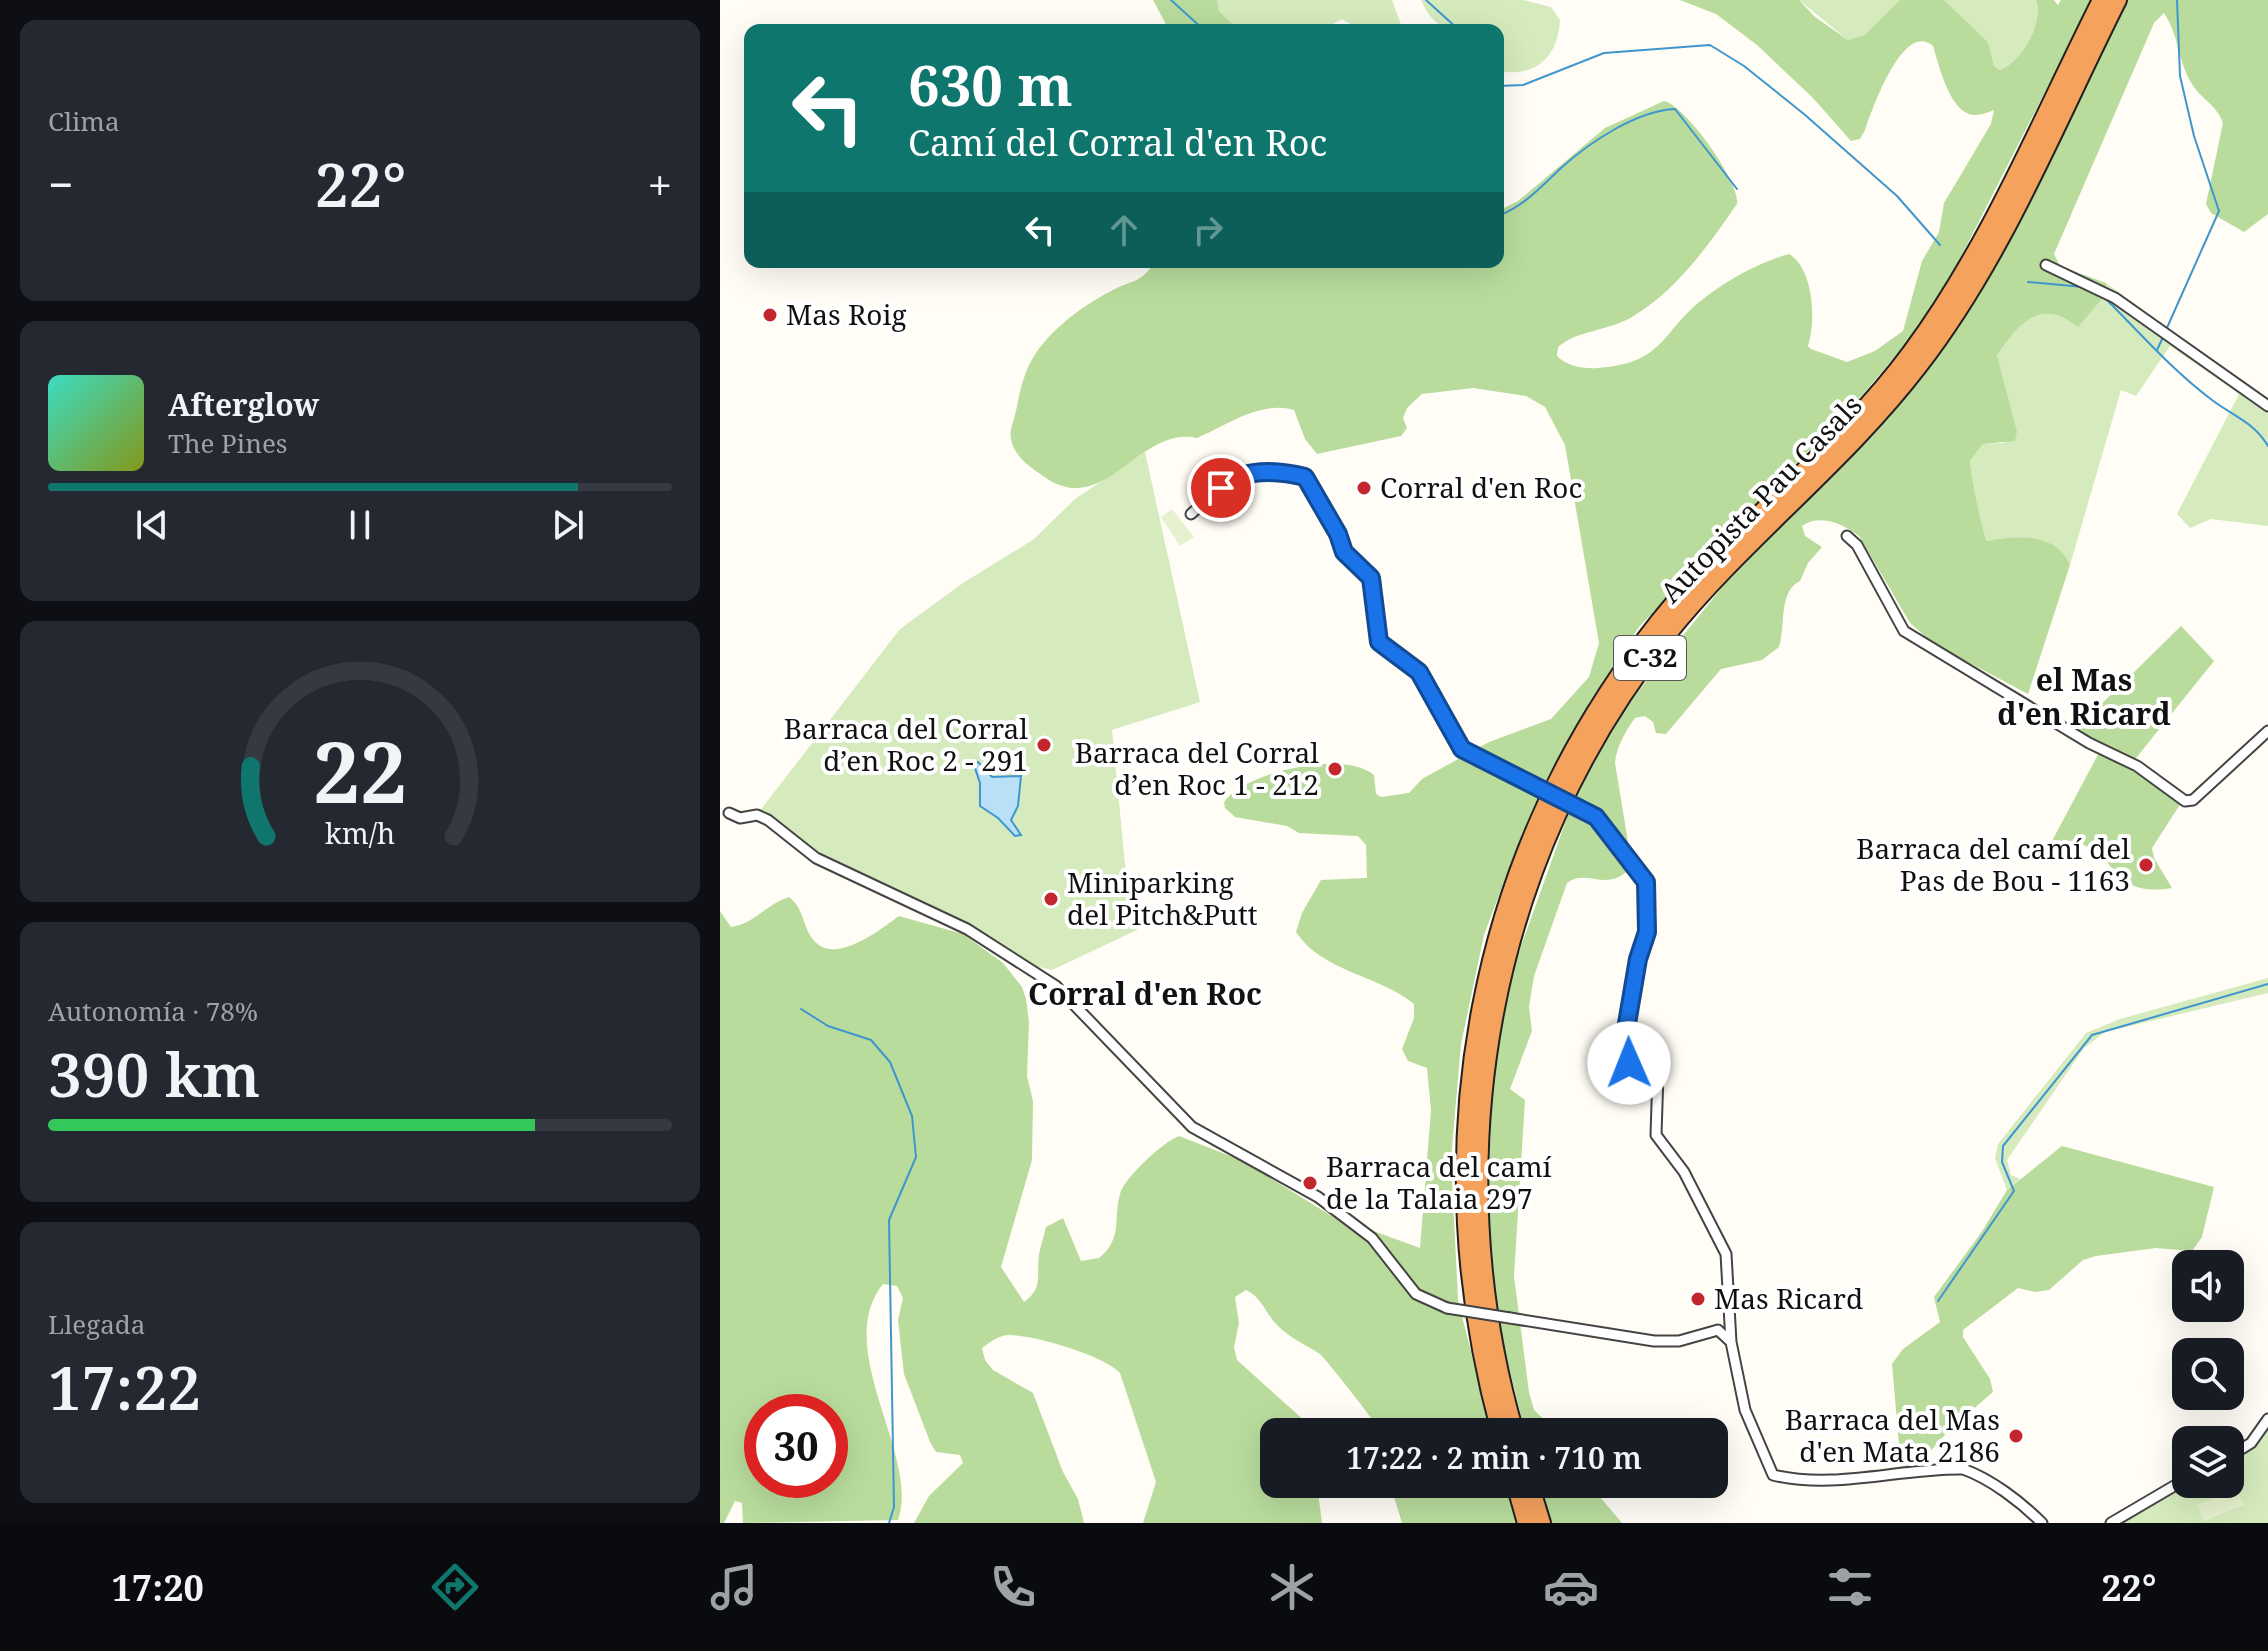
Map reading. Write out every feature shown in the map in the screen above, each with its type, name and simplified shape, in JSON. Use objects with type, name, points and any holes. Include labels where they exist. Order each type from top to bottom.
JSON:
[{"type":"highway","name":"Autopista Pau Casals","points":[[1497,1418],[1477,1338],[1466,1246],[1462,1175],[1466,1105],[1489,967],[1530,840],[1587,726],[1660,619],[1884,387],[1933,321],[2002,203],[2101,0]]},
{"type":"highway","name":"Autopista Pau Casals","points":[[1512,1418],[1490,1324],[1481,1253],[1478,1150],[1492,1017],[1515,924],[1540,854],[1595,742],[1659,645],[1706,590],[1881,411],[1943,333],[2016,209],[2118,0]]},
{"type":"highway","points":[[1519,1498],[1526,1523]]},
{"type":"highway","points":[[1534,1498],[1542,1523]]},
{"type":"street","points":[[2046,265],[2115,298],[2268,406]]},
{"type":"street","points":[[1191,514],[1235,475],[1285,472],[1305,477],[1338,534],[1344,552],[1371,578],[1379,642],[1419,672],[1462,749],[1584,811],[1607,828],[1646,882],[1647,932],[1638,959],[1622,1057],[1629,1063],[1655,1068],[1658,1073],[1656,1135],[1684,1172],[1726,1254],[1731,1342],[1745,1410],[1773,1475],[1802,1482],[1827,1482],[1963,1469],[2010,1497],[2042,1523]]},
{"type":"street","points":[[1847,536],[1857,545],[1904,631],[2089,743],[2137,766],[2185,801],[2193,800],[2268,731]]},
{"type":"street","points":[[729,813],[740,818],[757,815],[768,820],[816,858],[967,929],[1056,986],[1192,1127],[1318,1197],[1372,1238],[1416,1294],[1447,1308],[1654,1341],[1679,1341],[1718,1330],[1731,1342]]},
{"type":"street","points":[[2244,1447],[2251,1443],[2268,1419]]},
{"type":"street","points":[[2111,1523],[2172,1487]]},
{"type":"green space","points":[[1153,0],[1217,0],[1219,11],[1233,24],[1166,24]]},
{"type":"green space","points":[[1217,0],[1392,0],[1401,24],[1350,24],[1342,19],[1333,24],[1233,24],[1219,11]]},
{"type":"green space","points":[[1421,0],[1523,0],[1551,7],[1560,20],[1550,54],[1534,68],[1511,72],[1504,71],[1504,24],[1439,24]]},
{"type":"green space","points":[[1680,0],[1799,0],[1815,17],[1848,40],[1864,35],[1900,0],[1944,0],[1988,42],[1994,66],[2000,70],[2016,59],[2029,40],[2037,19],[2036,0],[2054,0],[2058,5],[2061,0],[2092,0],[1947,284],[1916,332],[1864,393],[1639,627],[1590,701],[1523,831],[1484,935],[1461,1044],[1451,1159],[1458,1300],[1488,1418],[1370,1418],[1320,1354],[1279,1327],[1256,1297],[1246,1290],[1235,1297],[1239,1323],[1234,1347],[1237,1360],[1301,1418],[1260,1418],[1260,1498],[1319,1498],[1322,1523],[1143,1523],[1156,1482],[1120,1373],[1099,1359],[1068,1347],[1009,1335],[982,1348],[985,1360],[993,1370],[1033,1393],[1063,1472],[1078,1499],[1084,1523],[914,1523],[929,1496],[963,1463],[960,1455],[936,1452],[930,1442],[904,1374],[898,1320],[903,1298],[897,1286],[883,1284],[870,1310],[867,1339],[871,1370],[898,1465],[902,1494],[898,1520],[743,1523],[742,1503],[735,1501],[724,1523],[720,1523],[720,911],[731,927],[746,922],[789,897],[800,910],[810,935],[819,945],[829,949],[867,938],[899,916],[963,934],[1003,963],[1022,987],[1029,1022],[1027,1076],[1033,1101],[1032,1160],[1001,1267],[1024,1302],[1037,1286],[1039,1254],[1046,1227],[1063,1218],[1081,1261],[1099,1258],[1107,1251],[1114,1236],[1123,1187],[1145,1161],[1179,1136],[1243,1161],[1330,1215],[1420,1248],[1431,1110],[1427,1068],[1408,1061],[1402,1049],[1414,1018],[1414,1004],[1400,994],[1320,956],[1296,932],[1302,913],[1321,880],[1367,878],[1366,845],[1358,836],[1299,833],[1287,826],[1235,817],[1225,808],[1224,802],[1252,781],[1273,773],[1319,764],[1360,767],[1374,775],[1376,794],[1381,797],[1409,793],[1422,779],[1489,742],[1551,719],[1589,677],[1599,643],[1565,445],[1545,407],[1526,396],[1473,388],[1422,394],[1407,408],[1403,418],[1407,428],[1401,436],[1317,454],[1305,439],[1294,410],[1269,408],[1197,438],[1176,438],[1157,445],[1103,480],[1085,487],[1065,487],[1030,467],[1012,444],[1011,427],[1021,386],[1039,349],[1060,326],[1085,306],[1140,278],[1150,268],[1504,268],[1504,208],[1518,201],[1605,128],[1664,101],[1685,116],[1710,146],[1730,180],[1737,204],[1703,251],[1663,294],[1623,322],[1566,341],[1558,347],[1557,356],[1570,364],[1587,368],[1620,365],[1638,359],[1651,352],[1716,289],[1757,266],[1789,254],[1804,271],[1811,296],[1812,323],[1808,346],[1847,362],[1875,351],[1903,331],[1922,261],[1939,232],[1944,203],[1991,124],[1994,110],[1975,115],[1959,107],[1947,88],[1933,46],[1922,41],[1911,45],[1890,71],[1860,139],[1851,141],[1813,98],[1757,45],[1716,14]]},
{"type":"green space","points":[[1799,0],[1900,0],[1864,35],[1848,40]]},
{"type":"green space","points":[[1944,0],[2036,0],[2037,19],[2023,50],[2000,70],[1994,66],[1988,42]]},
{"type":"green space","points":[[2127,0],[2268,0],[2268,214],[2244,232],[2211,213],[2206,204],[2223,123],[2217,111],[2187,76],[2173,30],[2164,13],[2154,23],[2054,254],[2060,266],[2106,283],[2107,293],[2078,327],[2064,318],[2041,314],[2022,324],[1997,355],[2017,431],[2015,441],[1983,444],[1970,461],[1987,541],[2023,537],[2046,541],[2064,554],[2070,565],[2028,694],[1934,644],[1910,623],[1859,536],[1839,524],[1816,520],[1802,526],[1805,536],[1822,547],[1808,563],[1800,581],[1788,593],[1779,647],[1762,660],[1721,669],[1666,734],[1656,733],[1653,722],[1645,716],[1635,718],[1619,745],[1615,763],[1632,866],[1615,879],[1582,878],[1567,883],[1534,976],[1529,1007],[1532,1031],[1510,1089],[1525,1100],[1514,1276],[1529,1392],[1534,1410],[1542,1418],[1522,1418],[1498,1323],[1491,1279],[1489,1180],[1492,1080],[1510,977],[1568,815],[1611,727],[1724,585],[1891,414],[1969,310],[2031,198]]},
{"type":"green space","points":[[2106,283],[2268,401],[2268,526],[2211,519],[2190,528],[2177,514],[2239,394],[2170,346],[2136,396],[2121,390],[2070,565],[2056,546],[2046,541],[2023,537],[1987,541],[1970,461],[1983,444],[2004,443],[2017,431],[1997,355],[2022,324],[2041,314],[2064,318],[2078,326],[2106,293]]},
{"type":"green space","points":[[1145,452],[1200,702],[1112,730],[1125,864],[1137,930],[1052,970],[1039,967],[1033,973],[964,922],[807,851],[759,812],[900,629],[963,583],[1034,539],[1075,499]]},
{"type":"green space","points":[[1172,509],[1194,537],[1180,546],[1161,517]]},
{"type":"green space","points":[[2181,626],[2214,661],[2128,768],[2181,803],[2152,848],[2154,858],[2172,888],[2139,888],[2120,877],[2096,852],[2084,845],[2052,841],[2102,747],[2077,728]]},
{"type":"green space","points":[[2268,978],[2268,993],[2105,1032],[2084,1048],[2007,1160],[2011,1175],[2020,1179],[2007,1190],[1995,1158],[1998,1144],[2086,1033],[2120,1019]]},
{"type":"green space","points":[[2062,1146],[2214,1187],[2202,1237],[2193,1250],[2156,1248],[2083,1260],[2049,1290],[2035,1292],[2018,1288],[1963,1330],[1963,1337],[1990,1379],[1993,1392],[1951,1428],[1917,1466],[1901,1468],[1892,1364],[1903,1349],[1940,1322],[1934,1297],[1981,1233],[2007,1190]]},
{"type":"green space","points":[[2268,1425],[2268,1523],[2117,1523],[2172,1492],[2172,1498],[2244,1498],[2244,1446]]},
{"type":"green space","points":[[1394,1498],[1510,1498],[1518,1523],[1402,1523]]},
{"type":"green space","points":[[1544,1498],[1601,1498],[1622,1523],[1551,1523]]},
{"type":"green space","points":[[2213,1498],[2241,1498],[2244,1505],[2204,1521],[2197,1505]]},
{"type":"water","points":[[978,762],[992,777],[1021,776],[1018,806],[1011,820],[1021,835],[1015,836],[998,818],[980,806],[980,783],[974,765]]},
{"type":"waterway","points":[[1171,0],[1197,24]]},
{"type":"waterway","points":[[1426,0],[1452,24]]},
{"type":"waterway","points":[[2166,330],[2219,211],[2194,136],[2180,76],[2177,0]]},
{"type":"waterway","points":[[1504,86],[1523,85],[1604,53],[1710,45],[1744,66],[1804,114],[1897,196],[1940,245]]},
{"type":"waterway","points":[[1504,213],[1524,201],[1600,138],[1645,115],[1675,109],[1737,189]]},
{"type":"waterway","points":[[2028,282],[2083,287]]},
{"type":"waterway","points":[[2105,298],[2183,376],[2250,425],[2268,446]]},
{"type":"waterway","points":[[2157,350],[2164,335]]},
{"type":"waterway","points":[[1938,1301],[2014,1191],[2002,1162],[2003,1146],[2092,1035],[2268,984]]},
{"type":"waterway","points":[[801,1009],[828,1026],[871,1040],[890,1062],[912,1116],[916,1157],[889,1220],[894,1507],[889,1523]]},
{"type":"place","name":"Mas Roig","points":[[770,315]]},
{"type":"place","name":"Corral d'en Roc","points":[[1364,488]]},
{"type":"place","name":"Barraca del Corral d’en Roc 2 - 291","points":[[1044,745]]},
{"type":"place","name":"Barraca del Corral d’en Roc 1 - 212","points":[[1335,769]]},
{"type":"place","name":"Barraca del camí del Pas de Bou - 1163","points":[[2146,865]]},
{"type":"place","name":"Miniparking del Pitch&Putt","points":[[1051,899]]},
{"type":"place","name":"Barraca del camí de la Talaia 297","points":[[1310,1183]]},
{"type":"place","name":"Mas Ricard","points":[[1698,1299]]},
{"type":"place","name":"Barraca del Mas d'en Mata 2186","points":[[2016,1436]]},
{"type":"district","name":"el Mas d'en Ricard","points":[[2084,698]]},
{"type":"district","name":"Corral d'en Roc","points":[[1145,995]]},
{"type":"route","points":[[1221,488],[1235,475],[1285,472],[1305,477],[1338,534],[1344,552],[1371,578],[1379,642],[1405,658],[1419,672],[1462,749],[1498,770],[1596,817],[1646,882],[1647,932],[1638,959],[1622,1057],[1629,1063]]}]
